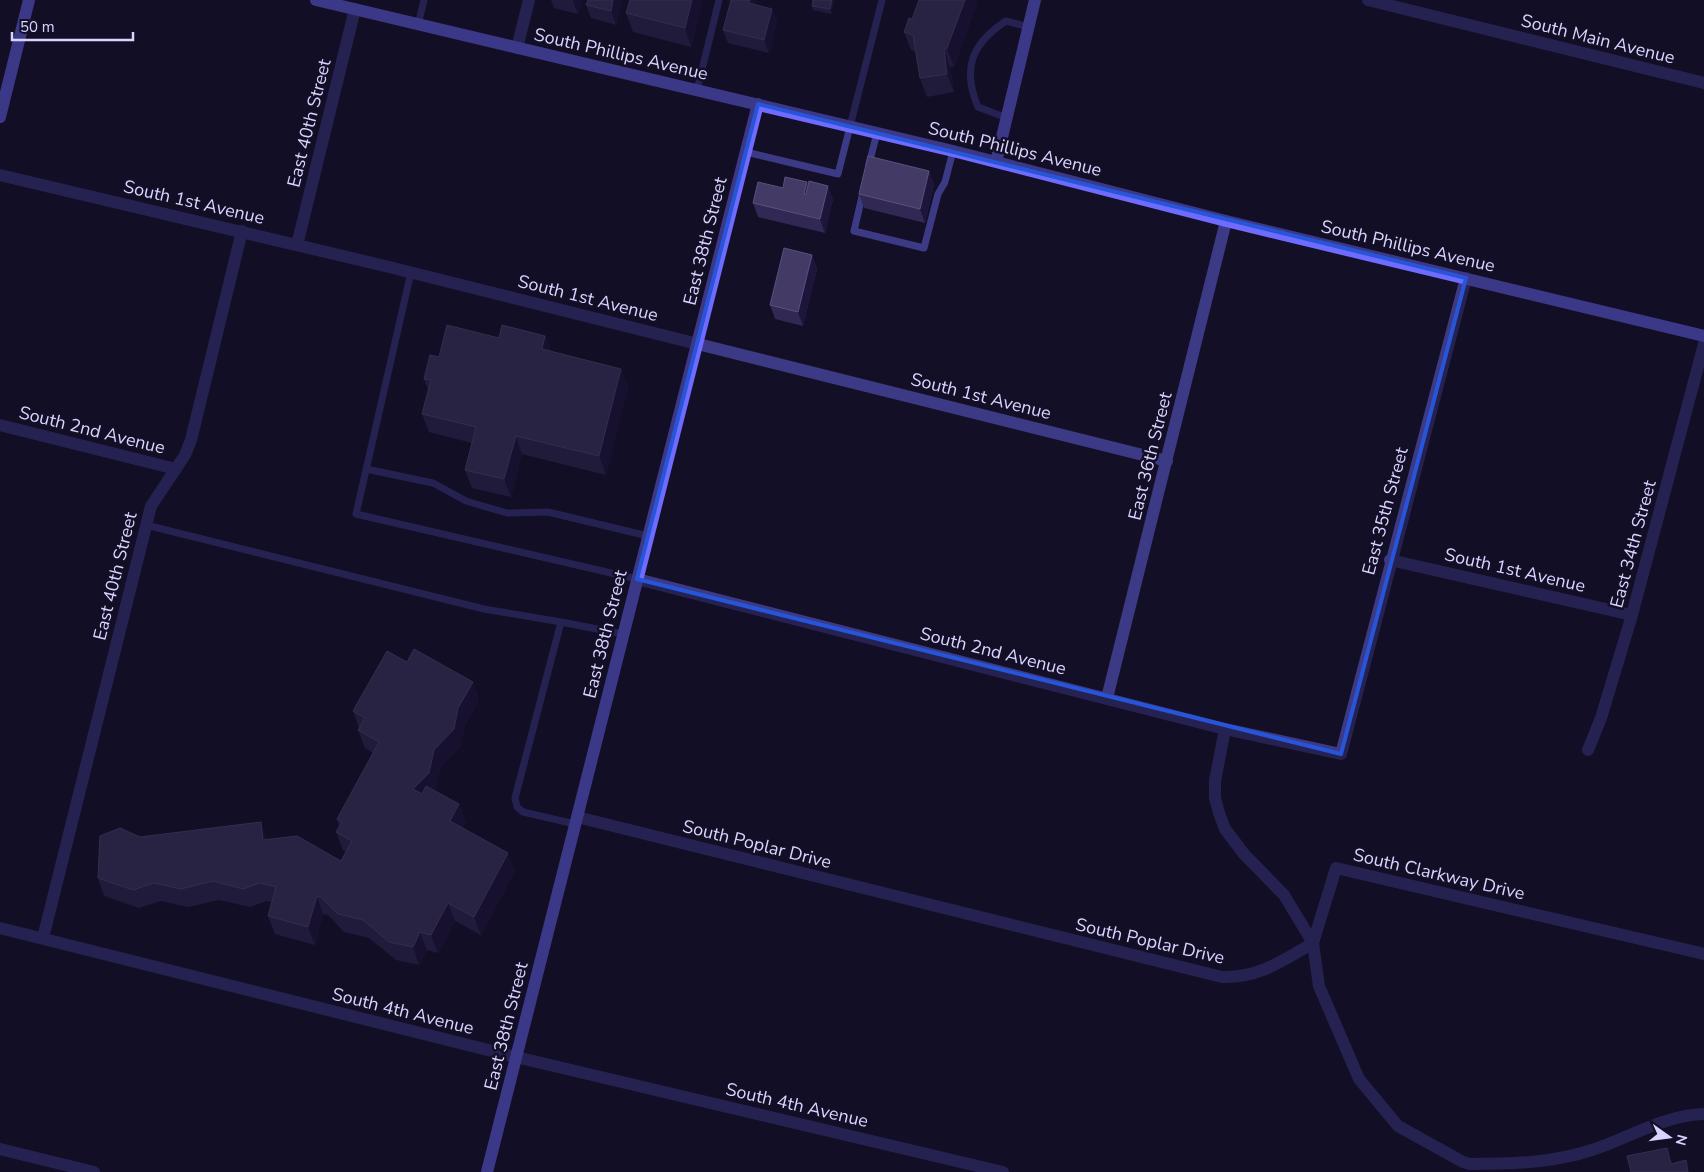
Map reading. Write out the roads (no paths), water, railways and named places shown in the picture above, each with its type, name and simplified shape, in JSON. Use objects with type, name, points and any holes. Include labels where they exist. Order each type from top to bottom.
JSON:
[{"type":"street","points":[[0,117],[29,0]]},
{"type":"street","name":"South Phillips Avenue","points":[[316,0],[850,126],[1226,221],[1704,336]]},
{"type":"street","points":[[517,48],[529,0]]},
{"type":"street","points":[[996,162],[1035,0]]},
{"type":"street","name":"South Main Avenue","points":[[1368,0],[1704,83]]},
{"type":"street","name":"East 40th Street","points":[[297,245],[355,9]]},
{"type":"street","name":"East 38th Street","points":[[487,1172],[758,104]]},
{"type":"street","name":"South 1st Avenue","points":[[0,175],[411,272],[1167,461]]},
{"type":"street","name":"East 36th Street","points":[[1107,698],[1226,221]]},
{"type":"street","name":"East 40th Street","points":[[43,938],[150,506],[176,469],[191,440],[242,231]]},
{"type":"street","name":"East 35th Street","points":[[1341,754],[1390,560],[1466,278]]},
{"type":"street","name":"East 34th Street","points":[[1588,750],[1632,615],[1704,344]]},
{"type":"street","name":"South 2nd Avenue","points":[[0,425],[176,469]]},
{"type":"street","name":"South 1st Avenue","points":[[1390,560],[1632,615]]},
{"type":"street","name":"South 2nd Avenue","points":[[637,579],[1107,698],[1225,730],[1341,754]]},
{"type":"street","points":[[1225,730],[1215,781],[1215,798],[1218,813],[1226,829],[1244,854],[1284,894],[1313,943],[1318,986],[1359,1080],[1398,1126],[1461,1167],[1470,1164],[1526,1163],[1590,1151],[1669,1120],[1704,1114]]},
{"type":"street","name":"South Poplar Drive","points":[[576,820],[1222,977],[1239,978],[1259,974],[1313,943]]},
{"type":"street","name":"South Clarkway Drive","points":[[1313,943],[1336,868],[1704,954]]},
{"type":"street","name":"South 4th Avenue","points":[[0,928],[516,1057],[1003,1172]]},
{"type":"street","points":[[0,1149],[94,1172]]},
{"type":"lane","points":[[418,24],[424,0]]},
{"type":"lane","points":[[697,90],[719,0]]},
{"type":"lane","points":[[746,152],[838,174],[882,0]]},
{"type":"lane","points":[[1007,118],[978,108],[971,90],[970,71],[974,54],[982,40],[1006,21],[1029,27]]},
{"type":"lane","points":[[868,169],[877,133]]},
{"type":"lane","points":[[864,186],[854,231],[924,248],[938,194],[945,182],[953,151]]},
{"type":"lane","points":[[411,272],[356,514],[637,579]]},
{"type":"lane","points":[[366,469],[433,483],[466,501],[500,511],[548,512],[648,536]]},
{"type":"lane","points":[[146,525],[484,609],[623,634]]},
{"type":"lane","points":[[561,622],[515,798],[517,807],[523,812],[576,820]]}]
